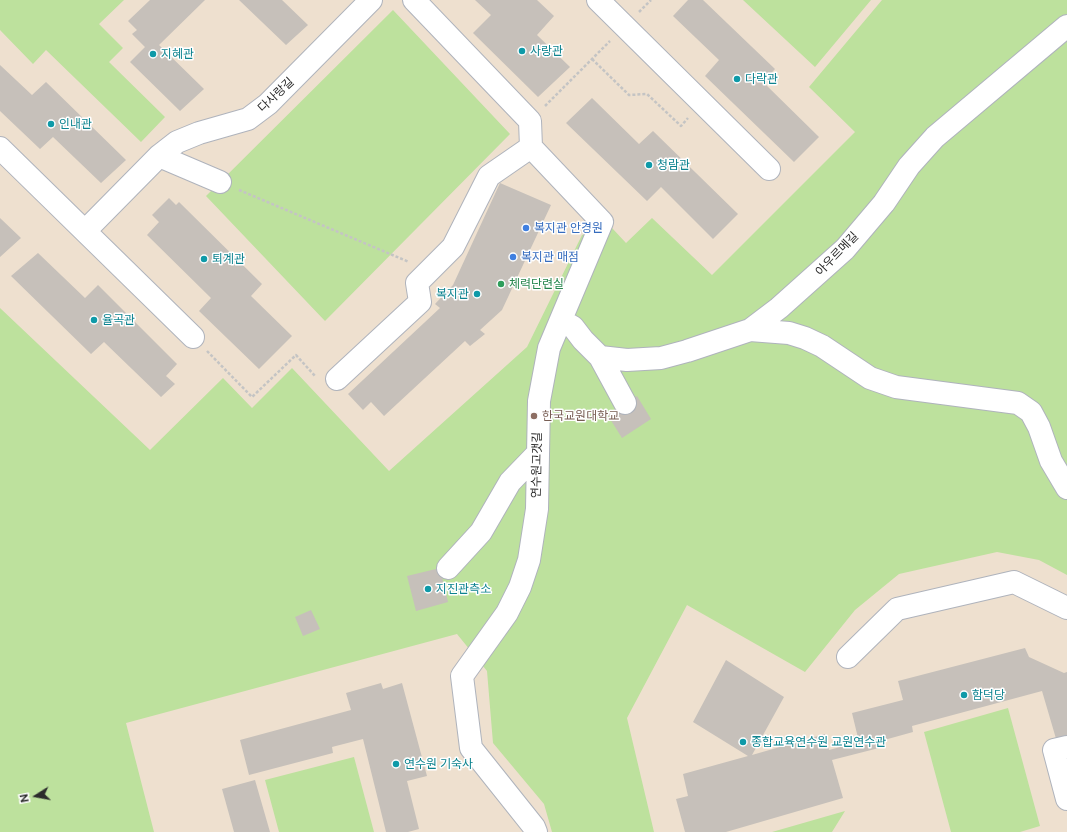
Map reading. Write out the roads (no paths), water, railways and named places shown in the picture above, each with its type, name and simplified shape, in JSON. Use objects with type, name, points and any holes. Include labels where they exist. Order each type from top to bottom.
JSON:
[{"type":"street","points":[[337,379],[420,302],[417,282],[453,247],[489,176],[531,146],[530,121],[414,0]]},
{"type":"street","points":[[598,0],[770,169]]},
{"type":"street","name":"다사랑길","points":[[85,231],[159,156],[177,142],[248,118],[268,104],[370,1]]},
{"type":"street","name":"아우르메길","points":[[600,357],[627,360],[660,358],[687,351],[750,330],[779,308],[845,249],[884,203],[909,166],[935,137],[1067,26]]},
{"type":"street","name":"연수원고갯길","points":[[531,146],[602,222],[549,348],[539,401],[537,508],[529,560],[520,587],[507,613],[462,676],[471,748],[534,827],[536,832]]},
{"type":"street","points":[[0,148],[193,337]]},
{"type":"street","points":[[159,156],[220,182]]},
{"type":"street","points":[[561,320],[573,327],[583,340],[600,357],[626,403]]},
{"type":"street","points":[[750,330],[789,333],[805,338],[822,346],[870,378],[896,387],[1018,403],[1031,412],[1052,461],[1067,488]]},
{"type":"street","points":[[448,568],[480,532],[510,482],[537,454]]},
{"type":"street","points":[[848,657],[897,609],[1014,582],[1067,608]]},
{"type":"street","points":[[1067,747],[1054,750],[1067,799]]},
{"type":"place","name":"사랑관","points":[[522,51]]},
{"type":"place","name":"지혜관","points":[[153,54]]},
{"type":"place","name":"다락관","points":[[737,79]]},
{"type":"place","name":"인내관","points":[[51,124]]},
{"type":"place","name":"청람관","points":[[649,165]]},
{"type":"place","name":"복지관 안경원","points":[[526,228]]},
{"type":"place","name":"복지관 매점","points":[[513,257]]},
{"type":"place","name":"퇴계관","points":[[204,259]]},
{"type":"place","name":"체력단련실","points":[[501,284]]},
{"type":"place","name":"복지관","points":[[477,294]]},
{"type":"place","name":"율곡관","points":[[94,320]]},
{"type":"place","name":"한국교원대학교","points":[[534,416]]},
{"type":"place","name":"지진관측소","points":[[428,589]]},
{"type":"place","name":"함덕당","points":[[964,695]]},
{"type":"place","name":"종합교육연수원 교원연수관","points":[[743,742]]},
{"type":"place","name":"연수원 기숙사","points":[[396,764]]}]
